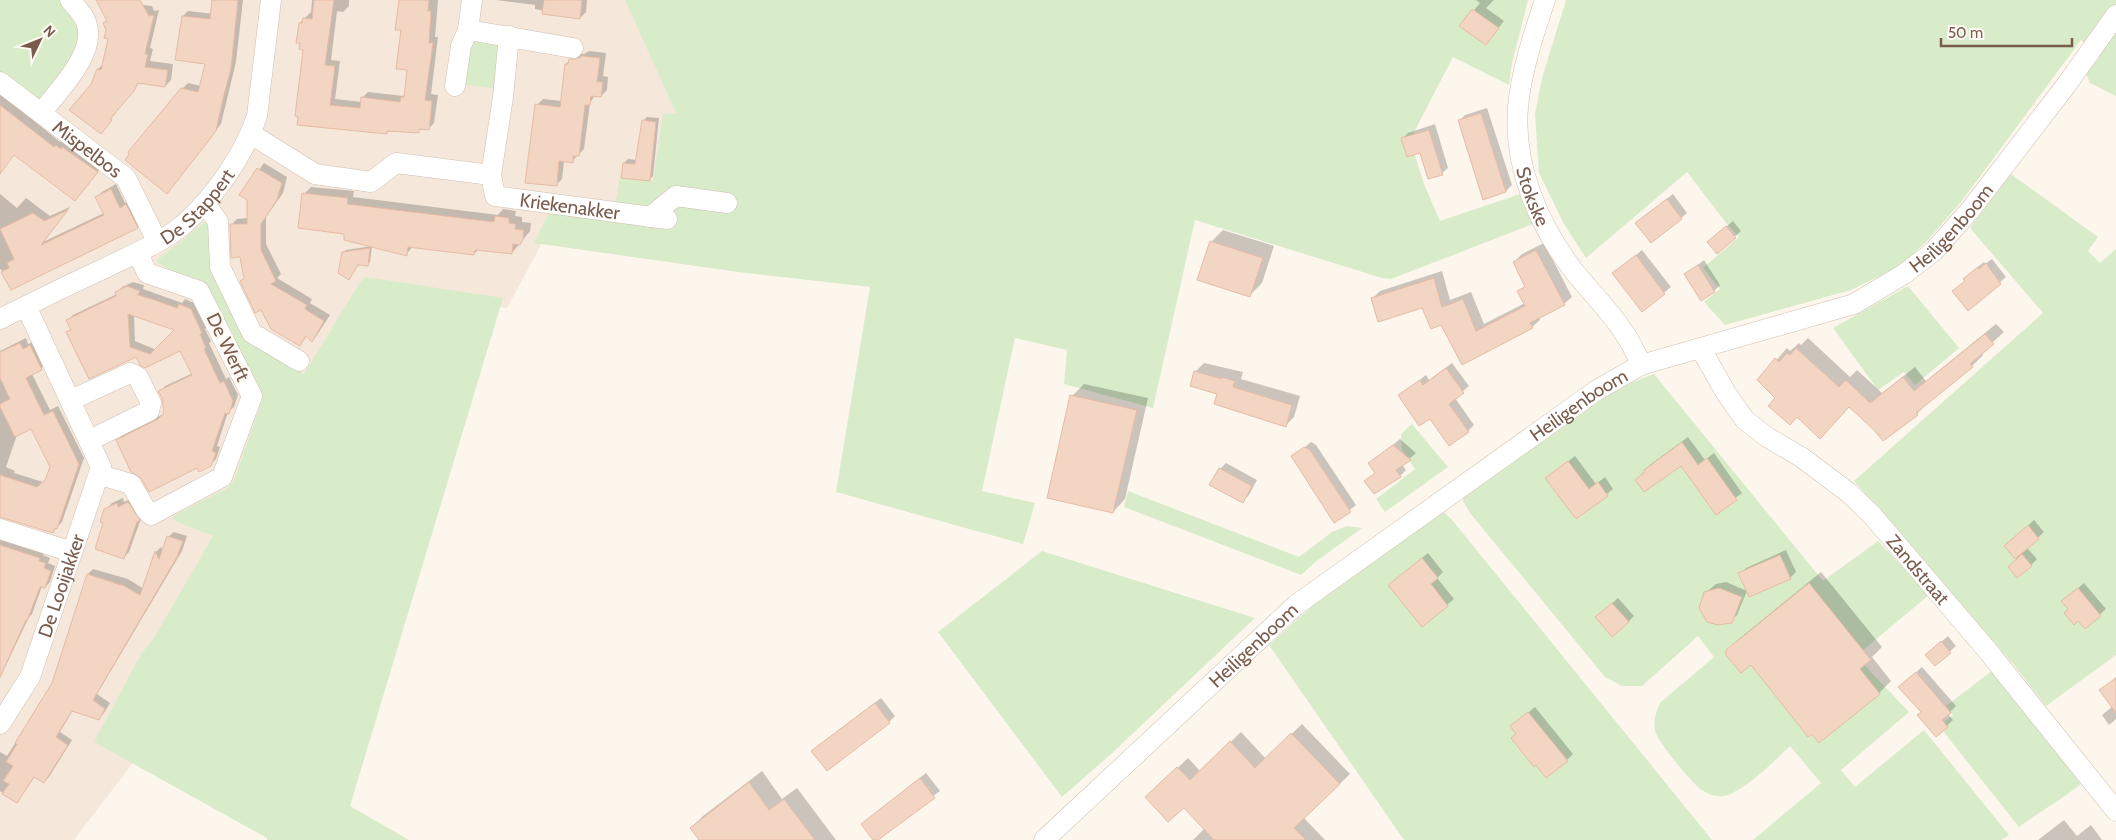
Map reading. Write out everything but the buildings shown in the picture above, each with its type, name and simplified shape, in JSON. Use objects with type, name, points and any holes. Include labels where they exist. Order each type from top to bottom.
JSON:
[{"type":"street","name":"Mispelbos","points":[[41,113],[86,51],[89,37],[86,23],[70,0]]},
{"type":"street","name":"De Stappert","points":[[0,319],[138,252],[182,226],[205,203],[237,160],[251,134],[257,116],[271,0]]},
{"type":"street","points":[[455,86],[461,46],[468,30],[472,0]]},
{"type":"street","name":"Stokske","points":[[1545,0],[1534,32],[1518,106],[1519,148],[1525,178],[1541,218],[1558,249],[1625,331],[1641,365]]},
{"type":"street","name":"Heiligenboom","points":[[1044,840],[1296,605],[1555,418],[1597,390],[1641,365],[1854,304],[1904,274],[1934,251],[1971,210],[2067,84],[2116,14]]},
{"type":"street","points":[[468,30],[573,48]]},
{"type":"street","name":"Kriekenakker","points":[[509,36],[503,97],[491,175],[495,196],[658,218],[676,196],[727,203]]},
{"type":"street","name":"Mispelbos","points":[[0,82],[126,178],[157,241]]},
{"type":"street","points":[[251,134],[315,174],[371,182],[396,164],[491,175]]},
{"type":"street","name":"De Werft","points":[[205,203],[218,222],[220,266],[252,333],[299,361]]},
{"type":"street","name":"De Werft","points":[[100,475],[131,484],[146,510],[151,514],[222,477],[252,396],[199,290],[147,273],[138,252]]},
{"type":"street","points":[[26,306],[90,440],[101,467],[100,475]]},
{"type":"street","name":"Zandstraat","points":[[1701,349],[1726,393],[1745,420],[1849,492],[1872,516],[1993,658],[2116,811]]},
{"type":"street","points":[[71,400],[130,373],[138,377],[151,403],[149,411],[90,440]]},
{"type":"street","name":"De Looijakker","points":[[0,724],[30,677],[100,475]]},
{"type":"street","points":[[0,528],[72,552]]},
{"type":"shaded area","points":[[0,0],[632,0],[735,236],[555,219],[507,308],[369,289],[139,755],[74,840],[0,840]]},
{"type":"green space","points":[[0,0],[64,0],[73,11],[82,44],[42,102],[0,77]]},
{"type":"green space","points":[[625,0],[1528,0],[1512,63],[1509,85],[1453,57],[1410,140],[1424,184],[1440,221],[1526,192],[1541,221],[1391,279],[1382,278],[1195,220],[1153,408],[1064,384],[1067,350],[1015,338],[982,491],[1035,503],[1023,544],[836,492],[870,287],[738,272],[534,243],[549,213],[670,227],[676,206],[715,194],[666,189],[644,210],[615,206],[620,176],[653,181],[663,114],[676,113]]},
{"type":"green space","points":[[1566,0],[2116,0],[2116,96],[2090,83],[2086,73],[2099,58],[2081,40],[1961,202],[1926,242],[1900,266],[1851,290],[1725,325],[1704,302],[1720,289],[1703,268],[1739,237],[1687,172],[1586,258],[1564,224],[1539,173],[1535,114],[1542,78]]},
{"type":"green space","points":[[474,37],[502,46],[496,89],[462,84],[467,47]]},
{"type":"green space","points":[[2011,174],[2098,237],[2088,251],[2100,263],[2116,249],[2116,655],[2046,706],[2014,665],[1854,481],[2043,313],[1970,228]]},
{"type":"green space","points":[[208,220],[218,275],[288,363],[304,374],[360,282],[366,277],[503,298],[350,806],[409,840],[267,840],[267,838],[94,742],[141,654],[154,638],[213,536],[177,522],[172,518],[178,513],[226,489],[234,480],[262,401],[207,286],[156,261]]},
{"type":"green space","points":[[1908,286],[1959,348],[1915,385],[1904,372],[1878,390],[1833,328]]},
{"type":"green space","points":[[1654,374],[1823,581],[1878,541],[1929,595],[1856,656],[1909,712],[1841,770],[1855,787],[1924,730],[2009,835],[2001,840],[1753,840],[1821,783],[1790,746],[1768,767],[1740,789],[1724,796],[1715,796],[1705,792],[1684,772],[1657,736],[1654,727],[1656,712],[1661,702],[1714,657],[1698,636],[1642,686],[1622,686],[1605,677],[1470,513],[1463,501],[1463,493],[1597,396]]},
{"type":"green space","points":[[1412,424],[1448,467],[1385,512],[1376,499],[1415,469],[1402,450],[1401,434]]},
{"type":"green space","points":[[1128,491],[1299,557],[1332,532],[1347,526],[1362,528],[1314,563],[1301,575],[1124,507]]},
{"type":"green space","points":[[1435,510],[1445,513],[1453,521],[1712,840],[1404,840],[1269,645],[1328,592]]},
{"type":"green space","points":[[1042,551],[1255,618],[1110,755],[1062,797],[938,632]]},
{"type":"green space","points":[[1993,670],[2081,784],[2019,827],[1939,726],[1953,715],[1946,706]]}]
